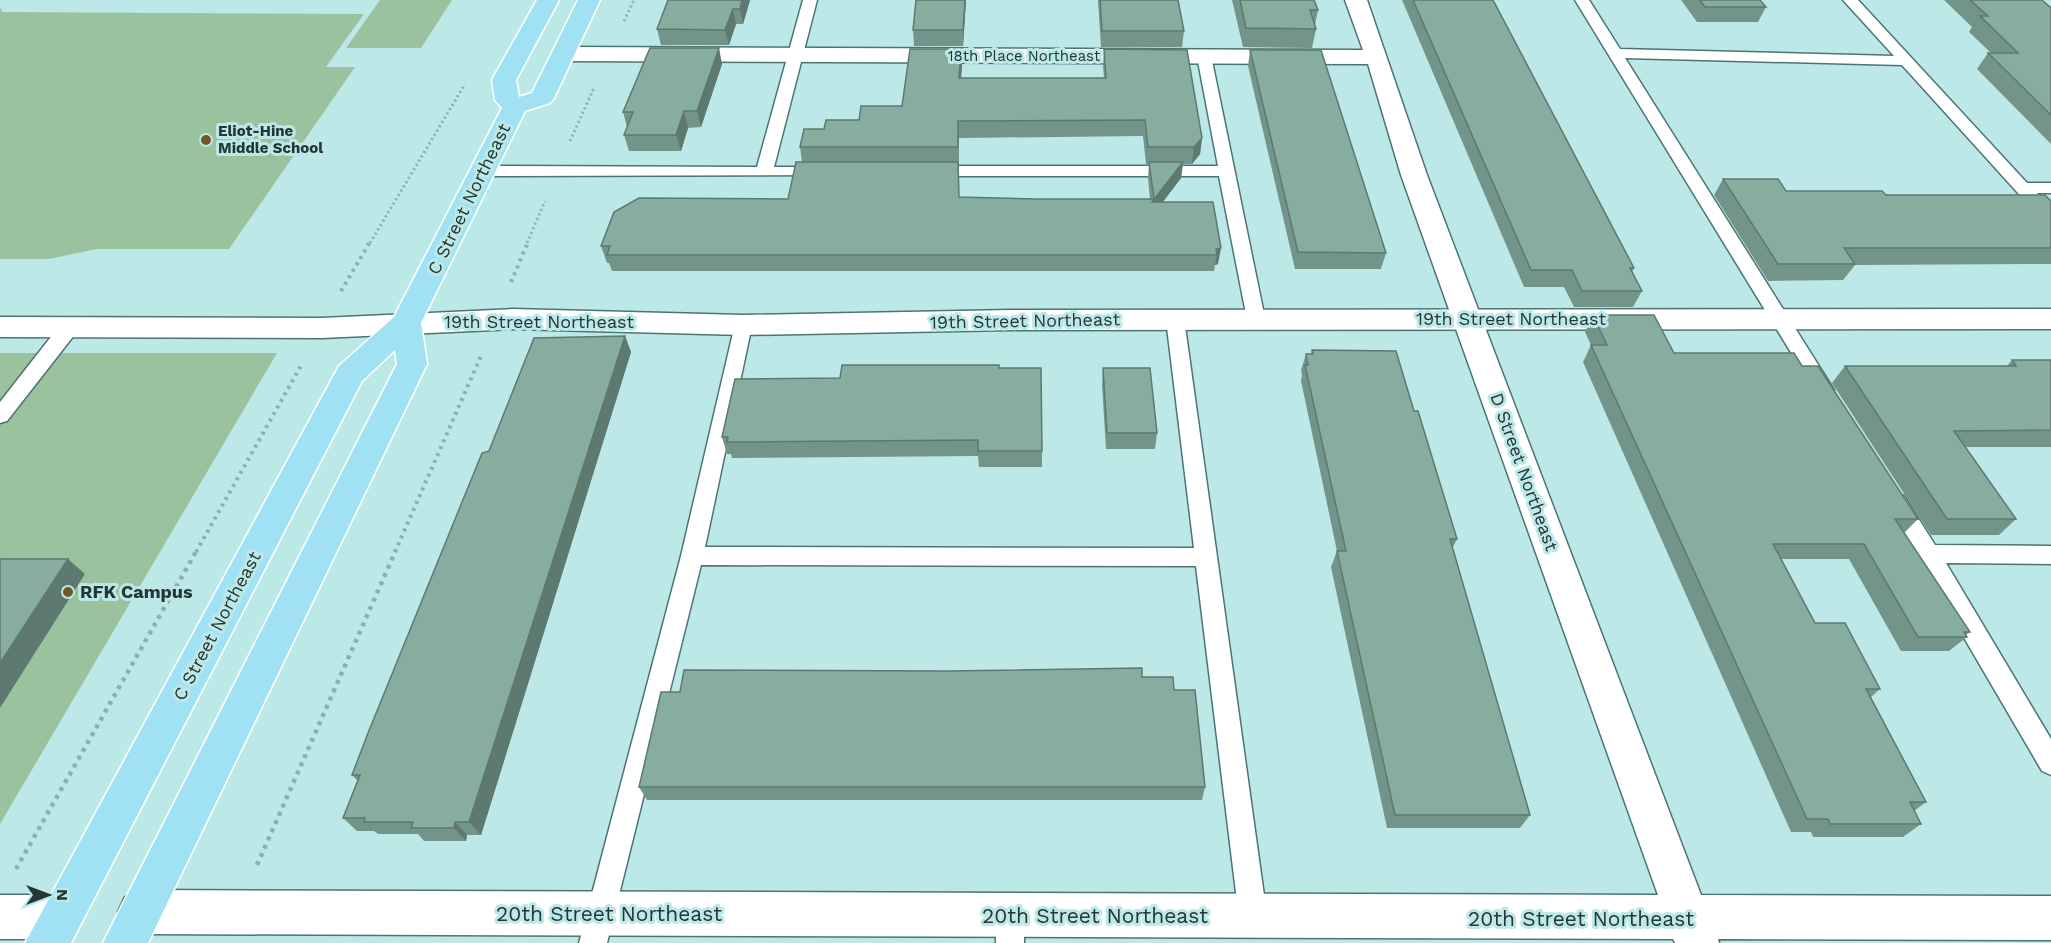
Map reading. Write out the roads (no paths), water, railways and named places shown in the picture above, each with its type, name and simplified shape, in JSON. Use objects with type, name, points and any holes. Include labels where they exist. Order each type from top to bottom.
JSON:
[{"type":"main road","name":"C Street Northeast","points":[[515,106],[507,100],[504,80],[548,0]]},
{"type":"main road","name":"C Street Northeast","points":[[54,930],[350,374],[406,324],[515,106],[542,98],[589,0]]},
{"type":"main road","points":[[132,928],[412,364],[406,324]]},
{"type":"street","name":"D Street Northeast","points":[[1356,0],[1377,57],[1414,175],[1693,931]]},
{"type":"street","name":"18th Place Northeast","points":[[563,54],[1377,57]]},
{"type":"street","name":"19th Street Northeast","points":[[0,327],[322,328],[513,319],[744,326],[1175,319],[2051,319]]},
{"type":"street","points":[[0,917],[54,930]]},
{"type":"street","name":"20th Street Northeast","points":[[132,928],[1010,929],[1253,917],[1693,931],[2051,918]]},
{"type":"lane","points":[[764,172],[810,0]]},
{"type":"lane","points":[[1582,0],[1834,405]]},
{"type":"lane","points":[[1850,0],[2051,219]]},
{"type":"lane","points":[[1616,52],[1905,61]]},
{"type":"lane","points":[[1204,56],[1256,319]]},
{"type":"lane","points":[[483,171],[835,172]]},
{"type":"lane","points":[[918,171],[1226,171]]},
{"type":"lane","points":[[2022,188],[2051,188]]},
{"type":"lane","points":[[1175,319],[1253,917]]},
{"type":"lane","points":[[596,928],[692,556],[744,326]]},
{"type":"lane","points":[[0,416],[68,329]]},
{"type":"lane","points":[[1885,485],[1929,554],[2051,763]]},
{"type":"lane","points":[[1929,554],[2051,555]]},
{"type":"lane","points":[[692,556],[1206,557]]},
{"type":"place","name":"Eliot-Hine Middle School","points":[[206,140]]},
{"type":"place","name":"RFK Campus","points":[[68,592]]}]
